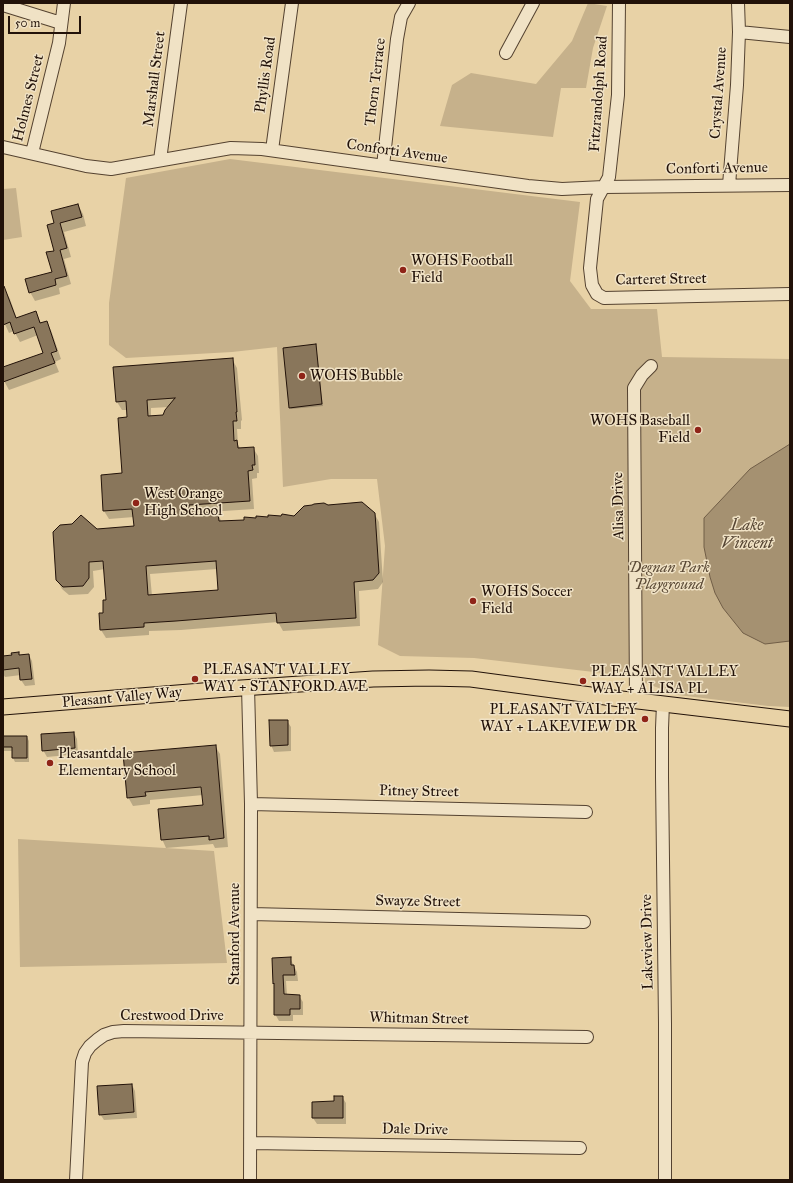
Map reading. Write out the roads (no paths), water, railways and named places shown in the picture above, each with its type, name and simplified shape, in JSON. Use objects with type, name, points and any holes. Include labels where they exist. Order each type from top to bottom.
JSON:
[{"type":"main road","name":"Pleasant Valley Way","points":[[3,707],[373,678],[471,679],[790,719]]},
{"type":"street","name":"Holmes Street","points":[[32,153],[59,43],[64,3]]},
{"type":"street","name":"Marshall Street","points":[[160,160],[180,3]]},
{"type":"street","name":"Phyllis Road","points":[[272,150],[292,3]]},
{"type":"street","name":"Thorn Terrace","points":[[383,166],[397,39],[401,17],[409,3]]},
{"type":"street","points":[[506,53],[533,3]]},
{"type":"street","name":"Fitzrandolph Road","points":[[604,187],[609,177],[618,95],[619,3]]},
{"type":"street","name":"Crystal Avenue","points":[[729,185],[739,32],[738,3]]},
{"type":"street","points":[[3,5],[61,23]]},
{"type":"street","points":[[739,32],[790,37]]},
{"type":"street","name":"Conforti Avenue","points":[[3,146],[86,166],[111,169],[231,148],[272,150],[528,186],[562,189],[604,187],[790,185]]},
{"type":"street","name":"Carteret Street","points":[[604,187],[597,199],[590,268],[592,286],[597,294],[604,298],[790,294]]},
{"type":"street","name":"Alisa Drive","points":[[636,700],[634,388],[642,375],[651,366]]},
{"type":"street","name":"Stanford Avenue","points":[[248,687],[251,804],[250,1180]]},
{"type":"street","name":"Lakeview Drive","points":[[663,704],[662,777],[665,1023],[664,1180]]},
{"type":"street","name":"Pitney Street","points":[[251,804],[586,812]]},
{"type":"street","name":"Swayze Street","points":[[251,914],[584,922]]},
{"type":"street","name":"Crestwood Drive","points":[[76,1180],[82,1062],[85,1053],[97,1040],[104,1035],[113,1032],[124,1031],[251,1032]]},
{"type":"street","name":"Whitman Street","points":[[251,1032],[587,1037]]},
{"type":"street","name":"Dale Drive","points":[[250,1143],[580,1148]]},
{"type":"water","name":"Lake Vincent","points":[[790,444],[790,641],[765,644],[743,633],[723,608],[715,593],[704,547],[704,518],[750,469]]},
{"type":"place","name":"WOHS Football Field","points":[[403,270]]},
{"type":"place","name":"WOHS Bubble","points":[[302,376]]},
{"type":"place","name":"WOHS Baseball Field","points":[[698,430]]},
{"type":"place","name":"West Orange High School","points":[[136,503]]},
{"type":"place","name":"WOHS Soccer Field","points":[[473,601]]},
{"type":"place","name":"PLEASANT VALLEY WAY + STANFORD AVE","points":[[195,679]]},
{"type":"place","name":"PLEASANT VALLEY WAY + ALISA PL","points":[[583,681]]},
{"type":"place","name":"PLEASANT VALLEY WAY + LAKEVIEW DR","points":[[645,719]]},
{"type":"place","name":"Pleasantdale Elementary School","points":[[50,763]]},
{"type":"park label","name":"Degnan Park Playground","points":[[669,576]]}]
